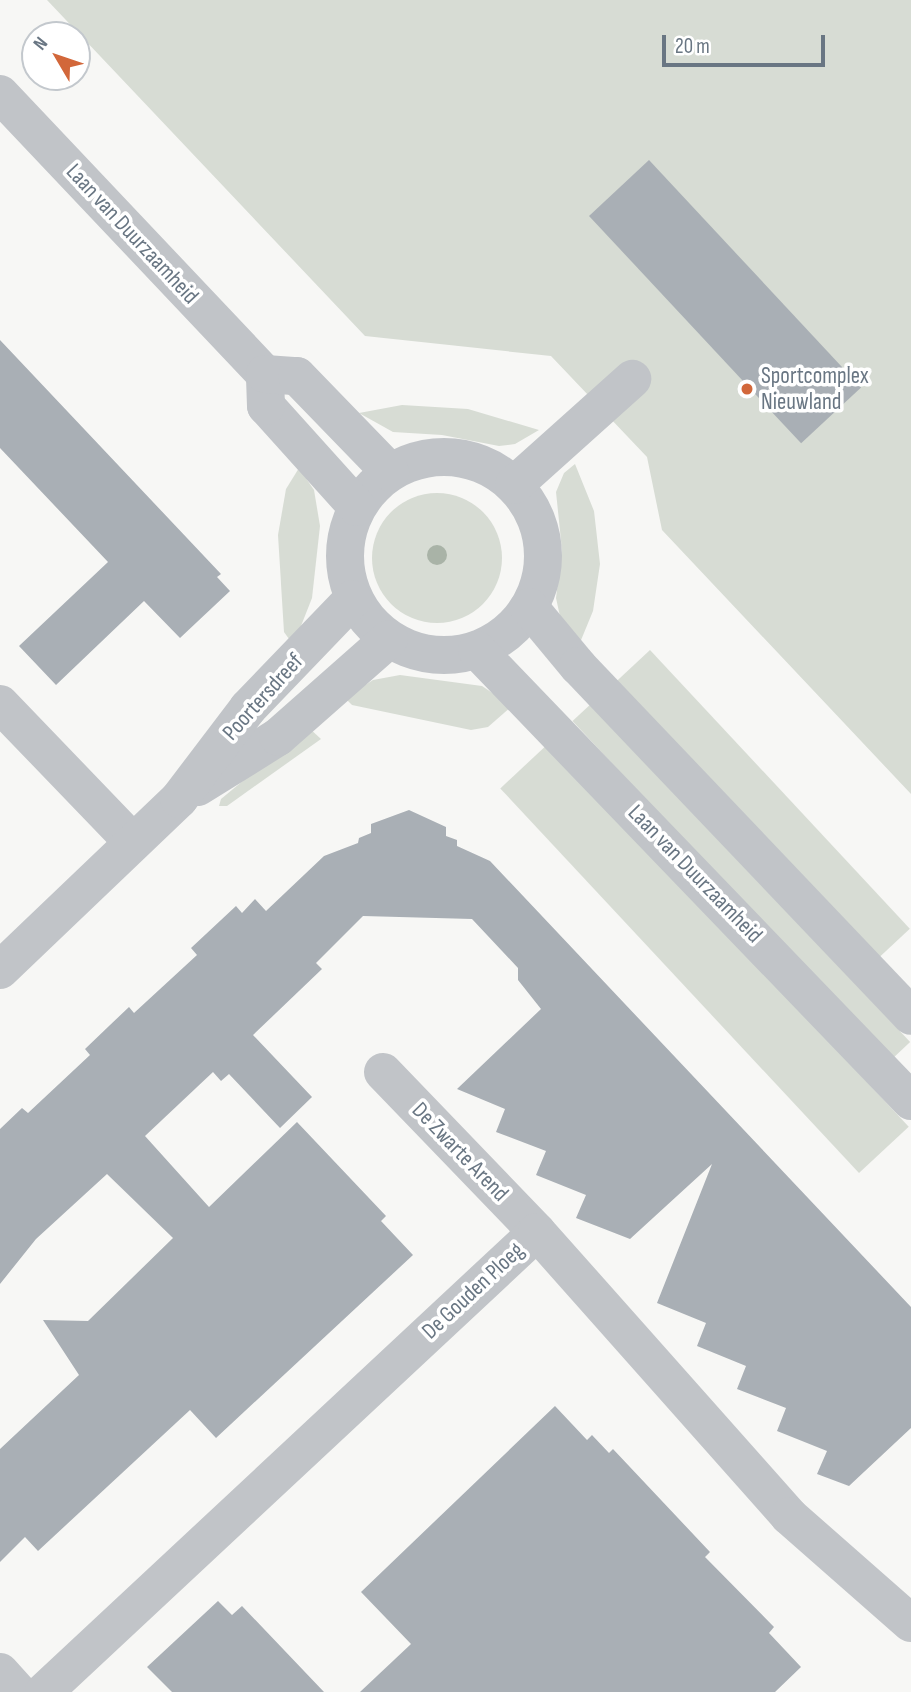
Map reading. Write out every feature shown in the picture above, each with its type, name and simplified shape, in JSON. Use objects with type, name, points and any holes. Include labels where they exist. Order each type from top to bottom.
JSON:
[{"type":"street","name":"Laan van Duurzaamheid","points":[[0,94],[265,374]]},
{"type":"street","points":[[356,507],[266,406],[265,374],[297,376],[390,472]]},
{"type":"street","points":[[514,485],[632,379]]},
{"type":"street","points":[[427,458],[467,458],[492,468],[514,485],[533,511],[543,544],[541,576],[529,607],[506,634],[477,650],[431,655],[388,639],[353,599],[344,553],[356,507],[390,472],[427,458]]},
{"type":"street","name":"Poortersdreef","points":[[0,970],[179,799],[248,708],[353,599]]},
{"type":"street","points":[[529,607],[578,666],[911,1016]]},
{"type":"street","name":"Poortersdreef","points":[[179,799],[278,737],[388,639]]},
{"type":"street","name":"Laan van Duurzaamheid","points":[[477,650],[911,1101]]},
{"type":"street","points":[[0,704],[134,842]]},
{"type":"street","name":"De Zwarte Arend","points":[[383,1072],[537,1232]]},
{"type":"street","name":"De Gouden Ploeg","points":[[44,1692],[537,1232],[789,1516],[911,1623]]},
{"type":"street","points":[[0,1672],[18,1692]]},
{"type":"shaded area","name":"Sportcomplex Nieuwland","points":[[47,0],[911,0],[911,794],[662,530],[647,457],[551,356],[365,336],[91,46],[91,21],[67,21]]},
{"type":"shaded area","points":[[402,405],[468,409],[539,430],[515,444],[499,446],[442,435],[393,432],[359,413]]},
{"type":"shaded area","points":[[575,464],[594,511],[600,564],[593,611],[579,645],[561,621],[556,598],[562,550],[556,492],[564,473]]},
{"type":"shaded area","points":[[299,468],[314,490],[320,526],[312,598],[299,631],[289,639],[284,632],[278,535],[286,489]]},
{"type":"shaded area","points":[[437,493],[462,498],[483,512],[497,533],[502,558],[497,583],[483,604],[462,618],[437,623],[412,618],[391,604],[377,583],[372,558],[377,533],[391,512],[412,498]]},
{"type":"shaded area","points":[[650,650],[910,929],[875,961],[615,683]]},
{"type":"shaded area","points":[[400,675],[482,686],[512,706],[488,727],[471,730],[352,705],[345,698],[373,680]]},
{"type":"shaded area","points":[[593,702],[910,1042],[890,1061],[573,721]]},
{"type":"shaded area","points":[[308,727],[321,739],[227,806],[219,806],[221,799]]},
{"type":"shaded area","points":[[550,742],[909,1127],[859,1173],[500,788]]},
{"type":"building","points":[[649,160],[861,387],[801,443],[589,216]]},
{"type":"building","points":[[0,340],[221,574],[217,577],[230,591],[180,638],[144,601],[56,685],[19,646],[108,562],[0,448]]},
{"type":"building","points":[[409,810],[446,827],[446,836],[457,840],[457,846],[490,861],[911,1307],[911,1428],[849,1486],[817,1474],[827,1451],[777,1431],[786,1408],[737,1389],[746,1366],[697,1346],[706,1323],[657,1303],[712,1164],[630,1239],[576,1218],[586,1195],[536,1175],[546,1151],[496,1132],[505,1109],[457,1089],[541,1009],[518,980],[518,968],[472,919],[363,916],[316,963],[322,969],[253,1035],[312,1097],[280,1128],[229,1074],[221,1081],[213,1072],[145,1136],[209,1207],[297,1122],[386,1216],[381,1221],[413,1255],[216,1438],[190,1410],[38,1551],[25,1537],[0,1562],[0,1449],[79,1375],[43,1320],[88,1321],[173,1238],[107,1174],[36,1239],[0,1284],[0,1129],[22,1108],[28,1113],[90,1055],[85,1049],[129,1007],[134,1013],[197,955],[191,948],[236,906],[242,913],[255,899],[266,911],[324,856],[358,843],[359,838],[371,833],[371,824]]},
{"type":"building","points":[[555,1406],[587,1440],[592,1435],[609,1453],[613,1449],[710,1552],[705,1557],[774,1627],[769,1633],[801,1667],[775,1692],[360,1692],[411,1644],[361,1592]]},
{"type":"building","points":[[218,1601],[232,1615],[242,1606],[324,1692],[172,1692],[147,1667]]},
{"type":"place","name":"Sportcomplex Nieuwland","points":[[747,389]]}]
